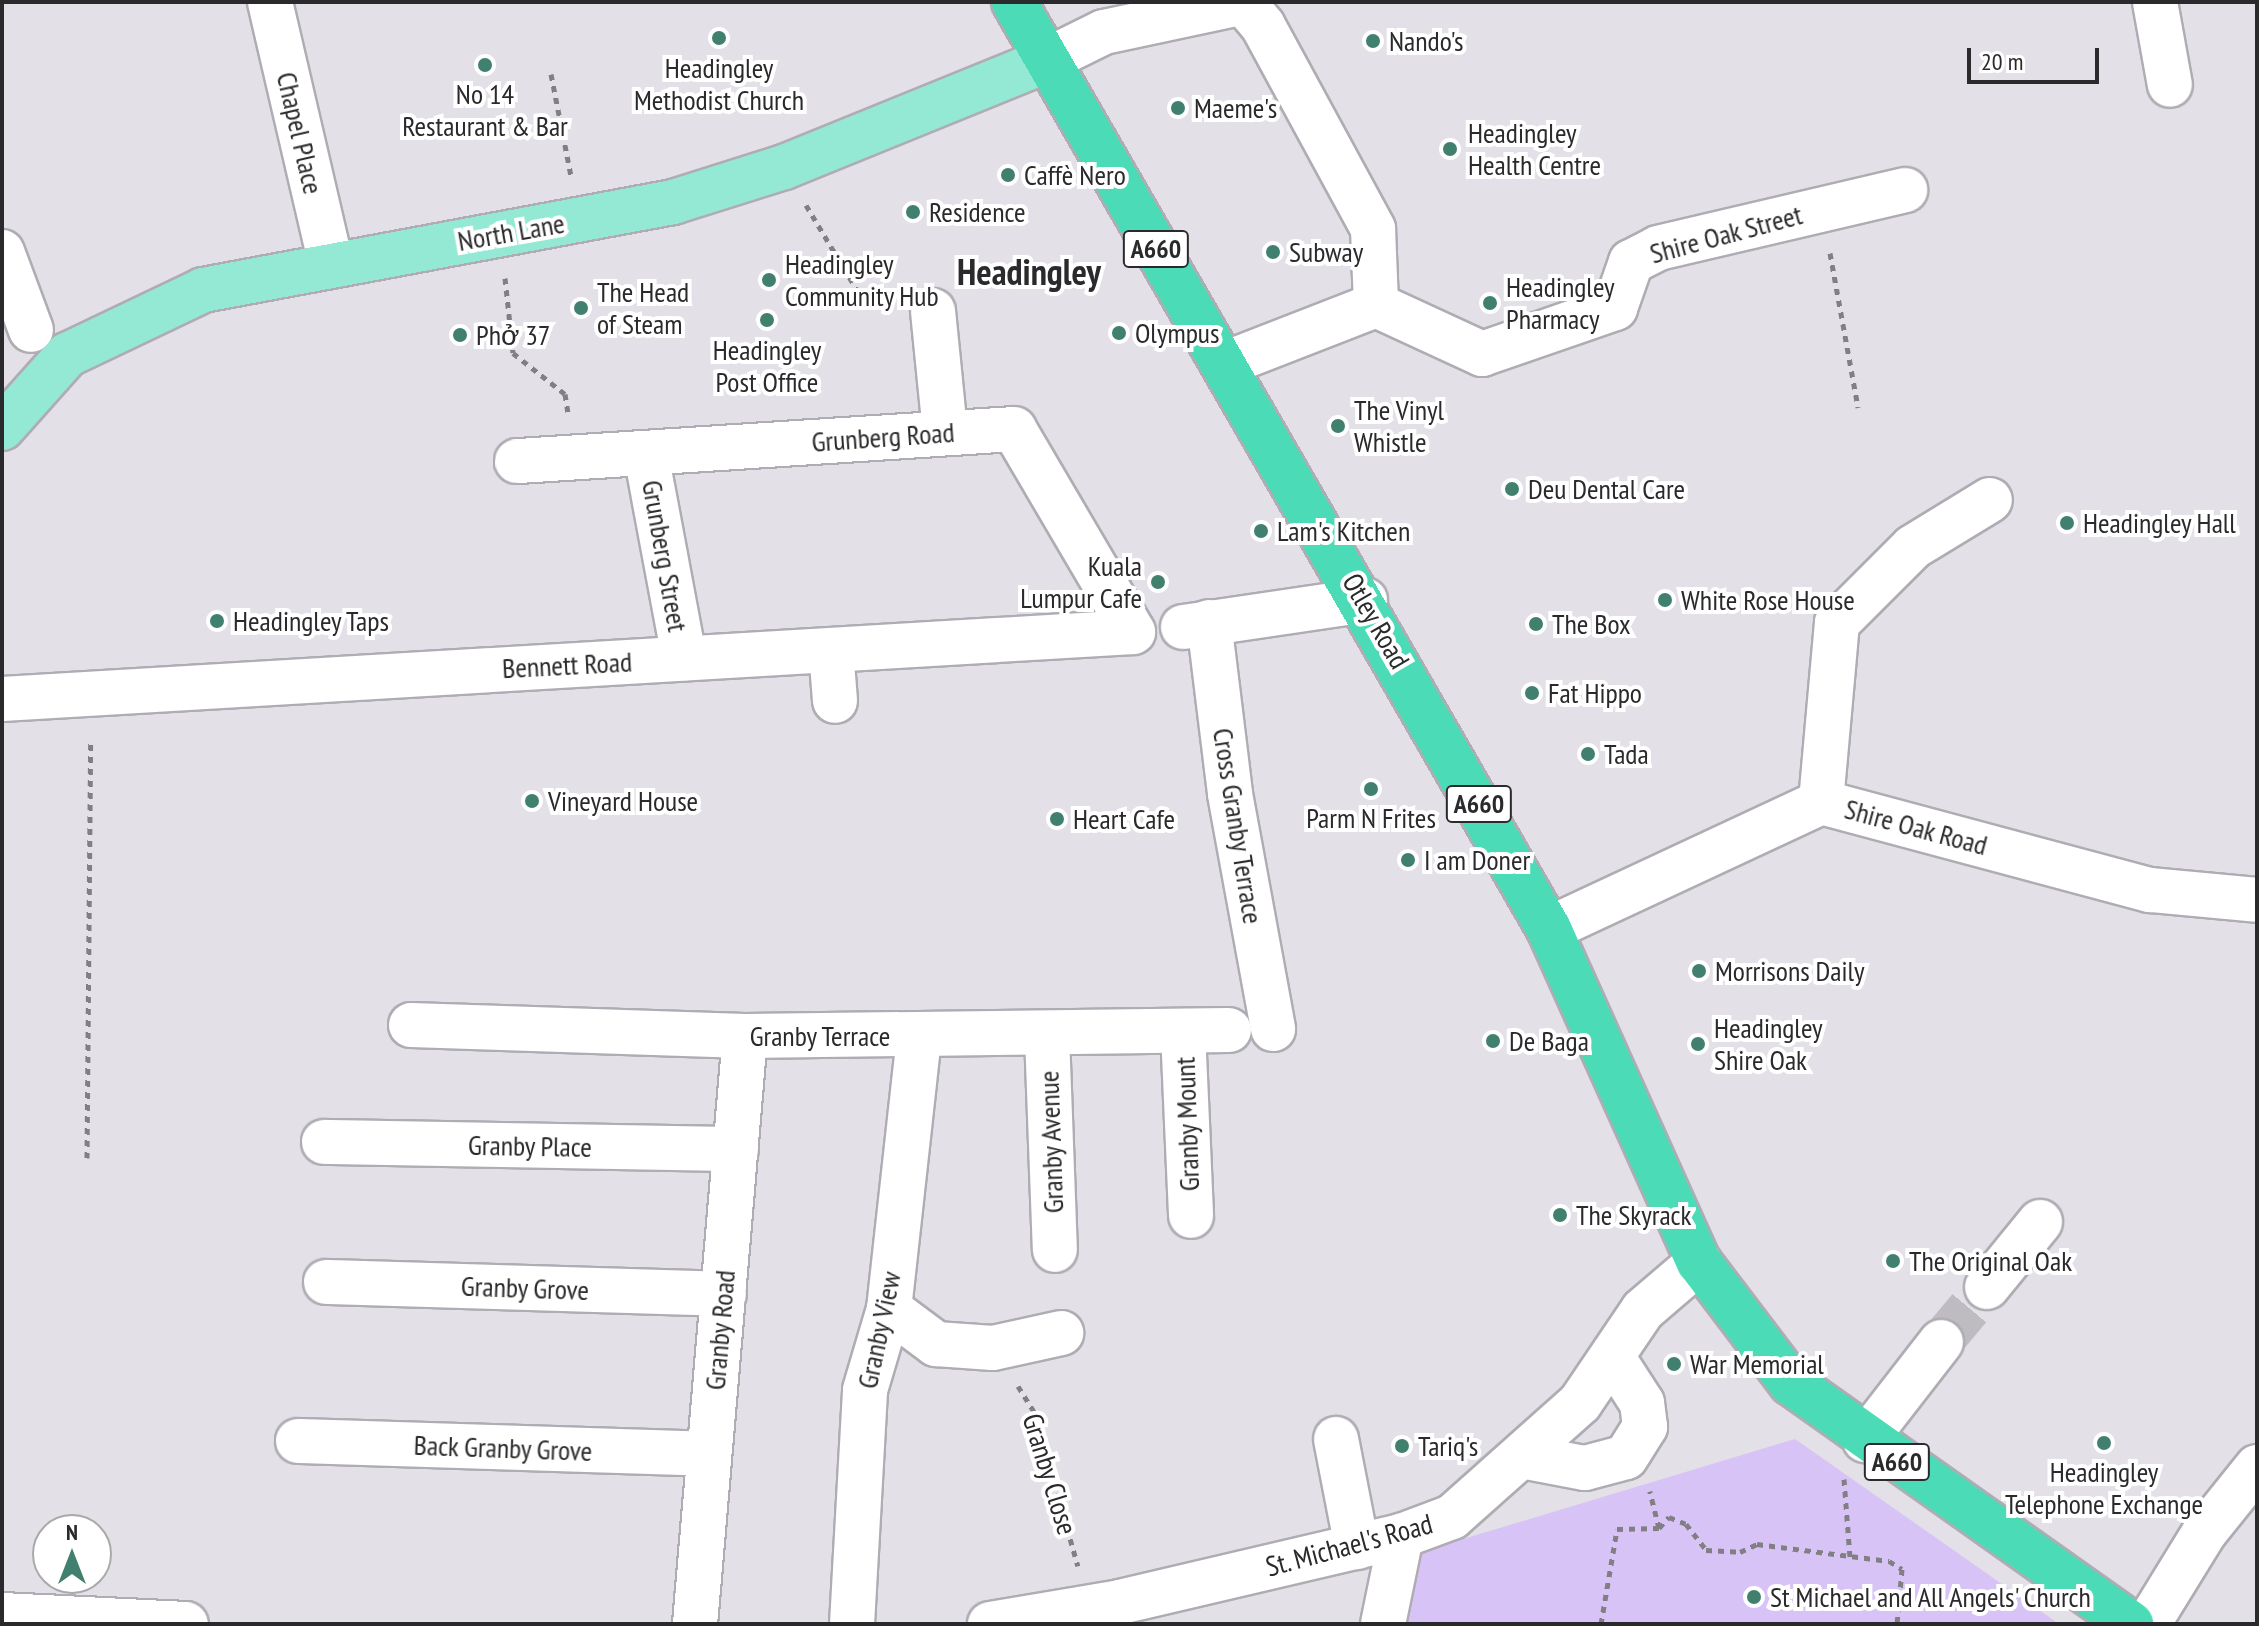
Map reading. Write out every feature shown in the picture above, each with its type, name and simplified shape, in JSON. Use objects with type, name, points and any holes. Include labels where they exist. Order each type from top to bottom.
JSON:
[{"type":"highway","name":"Otley Road","points":[[1014,2],[1045,61],[1365,600],[1549,929],[1699,1262]]},
{"type":"highway","name":"A660","points":[[1699,1262],[1791,1383],[1865,1440],[2128,1622]]},
{"type":"main road","name":"North Lane","points":[[2,428],[67,355],[203,290],[673,202],[784,167],[1045,61]]},
{"type":"street","name":"Chapel Place","points":[[270,2],[331,265]]},
{"type":"street","points":[[1045,61],[1104,32],[1244,2],[1263,26],[1373,229],[1376,305],[1227,363]]},
{"type":"street","points":[[2155,2],[2170,85]]},
{"type":"street","name":"Shire Oak Street","points":[[1376,305],[1482,354],[1615,308],[1631,262],[1658,248],[1905,190]]},
{"type":"street","points":[[2,252],[17,330],[67,355]]},
{"type":"street","points":[[933,311],[945,431]]},
{"type":"street","name":"Grunberg Road","points":[[517,461],[945,431],[1014,429],[1133,632]]},
{"type":"street","name":"Grunberg Street","points":[[646,454],[684,658]]},
{"type":"street","points":[[1821,802],[1837,623],[1913,547],[1990,500]]},
{"type":"street","name":"Cross Granby Terrace","points":[[1261,1030],[1230,794],[1196,624],[1365,600]]},
{"type":"street","name":"Bennett Road","points":[[2,699],[1133,632]]},
{"type":"street","points":[[831,650],[835,701]]},
{"type":"street","name":"Shire Oak Road","points":[[1549,929],[1821,802],[2150,890],[2257,900]]},
{"type":"street","name":"Granby Terrace","points":[[411,1025],[745,1036],[1047,1035],[1261,1030]]},
{"type":"street","name":"Granby Mount","points":[[1183,1031],[1191,1216]]},
{"type":"street","name":"Granby Avenue","points":[[1047,1035],[1055,1250]]},
{"type":"street","name":"Granby Road","points":[[695,1624],[745,1036]]},
{"type":"street","name":"Granby View","points":[[852,1624],[865,1390],[889,1309],[919,1036]]},
{"type":"street","name":"Granby Place","points":[[324,1142],[736,1149]]},
{"type":"street","points":[[1987,1287],[2040,1222]]},
{"type":"street","name":"St. Michael's Road","points":[[990,1624],[1090,1616],[1401,1536],[1452,1517],[1526,1457],[1613,1358],[1643,1310],[1699,1262]]},
{"type":"street","name":"Granby Grove","points":[[326,1282],[724,1294]]},
{"type":"street","points":[[889,1309],[936,1344],[993,1348],[1061,1333]]},
{"type":"street","points":[[1865,1440],[1941,1342]]},
{"type":"street","points":[[1526,1457],[1585,1468],[1626,1457],[1640,1441],[1643,1415],[1613,1358]]},
{"type":"street","points":[[1336,1439],[1357,1547]]},
{"type":"street","name":"Back Granby Grove","points":[[298,1441],[709,1454]]},
{"type":"street","points":[[2128,1622],[2257,1467]]},
{"type":"street","points":[[1383,1624],[1401,1536]]},
{"type":"street","points":[[2,1615],[186,1624]]},
{"type":"path","points":[[551,74],[580,220]]},
{"type":"path","points":[[784,167],[865,303],[933,311]]},
{"type":"path","points":[[1822,209],[1858,407]]},
{"type":"path","points":[[500,234],[513,353],[565,394],[575,458]]},
{"type":"path","points":[[87,1158],[90,694]]},
{"type":"path","name":"Granby Close","points":[[993,1348],[1034,1412],[1090,1616]]},
{"type":"path","points":[[1850,1557],[1851,1509],[1842,1471],[1865,1440]]},
{"type":"path","points":[[1626,1457],[1645,1479],[1659,1528]]},
{"type":"path","points":[[1601,1624],[1617,1529],[1659,1528],[1669,1517],[1686,1524],[1706,1550],[1740,1552],[1757,1544],[1850,1557],[1902,1569],[1897,1624]]},
{"type":"shaded area","points":[[1795,1439],[2059,1624],[1395,1624],[1410,1555]]},
{"type":"tunnel","points":[[1941,1342],[1987,1287]]},
{"type":"place","name":"Headingley Methodist Church","points":[[719,38]]},
{"type":"place","name":"Nando's","points":[[1373,41]]},
{"type":"place","name":"No 14 Restaurant & Bar","points":[[485,65]]},
{"type":"place","name":"Maeme's","points":[[1178,108]]},
{"type":"place","name":"Headingley Health Centre","points":[[1450,149]]},
{"type":"place","name":"Caffè Nero","points":[[1008,175]]},
{"type":"place","name":"Residence","points":[[913,212]]},
{"type":"place","name":"Subway","points":[[1273,252]]},
{"type":"place","name":"Headingley Community Hub","points":[[769,280]]},
{"type":"place","name":"Headingley Pharmacy","points":[[1490,303]]},
{"type":"place","name":"The Head of Steam","points":[[581,308]]},
{"type":"place","name":"Headingley Post Office","points":[[767,320]]},
{"type":"place","name":"Olympus","points":[[1119,333]]},
{"type":"place","name":"Phở 37","points":[[460,335]]},
{"type":"place","name":"The Vinyl Whistle","points":[[1338,426]]},
{"type":"place","name":"Deu Dental Care","points":[[1512,489]]},
{"type":"place","name":"Headingley Hall","points":[[2067,523]]},
{"type":"place","name":"Lam's Kitchen","points":[[1261,531]]},
{"type":"place","name":"Kuala Lumpur Cafe","points":[[1158,582]]},
{"type":"place","name":"White Rose House","points":[[1665,600]]},
{"type":"place","name":"Headingley Taps","points":[[217,621]]},
{"type":"place","name":"The Box","points":[[1536,624]]},
{"type":"place","name":"Fat Hippo","points":[[1532,693]]},
{"type":"place","name":"Tada","points":[[1588,754]]},
{"type":"place","name":"Parm N Frites","points":[[1371,789]]},
{"type":"place","name":"Vineyard House","points":[[532,801]]},
{"type":"place","name":"Heart Cafe","points":[[1057,819]]},
{"type":"place","name":"I am Doner","points":[[1408,860]]},
{"type":"place","name":"Morrisons Daily","points":[[1699,971]]},
{"type":"place","name":"De Baga","points":[[1493,1041]]},
{"type":"place","name":"Headingley Shire Oak","points":[[1698,1044]]},
{"type":"place","name":"The Skyrack","points":[[1560,1215]]},
{"type":"place","name":"The Original Oak","points":[[1893,1261]]},
{"type":"place","name":"War Memorial","points":[[1674,1364]]},
{"type":"place","name":"Headingley Telephone Exchange","points":[[2104,1443]]},
{"type":"place","name":"Tariq's","points":[[1402,1446]]},
{"type":"place","name":"St Michael and All Angels' Church","points":[[1754,1597]]},
{"type":"district","name":"Headingley","points":[[1029,272]]}]
